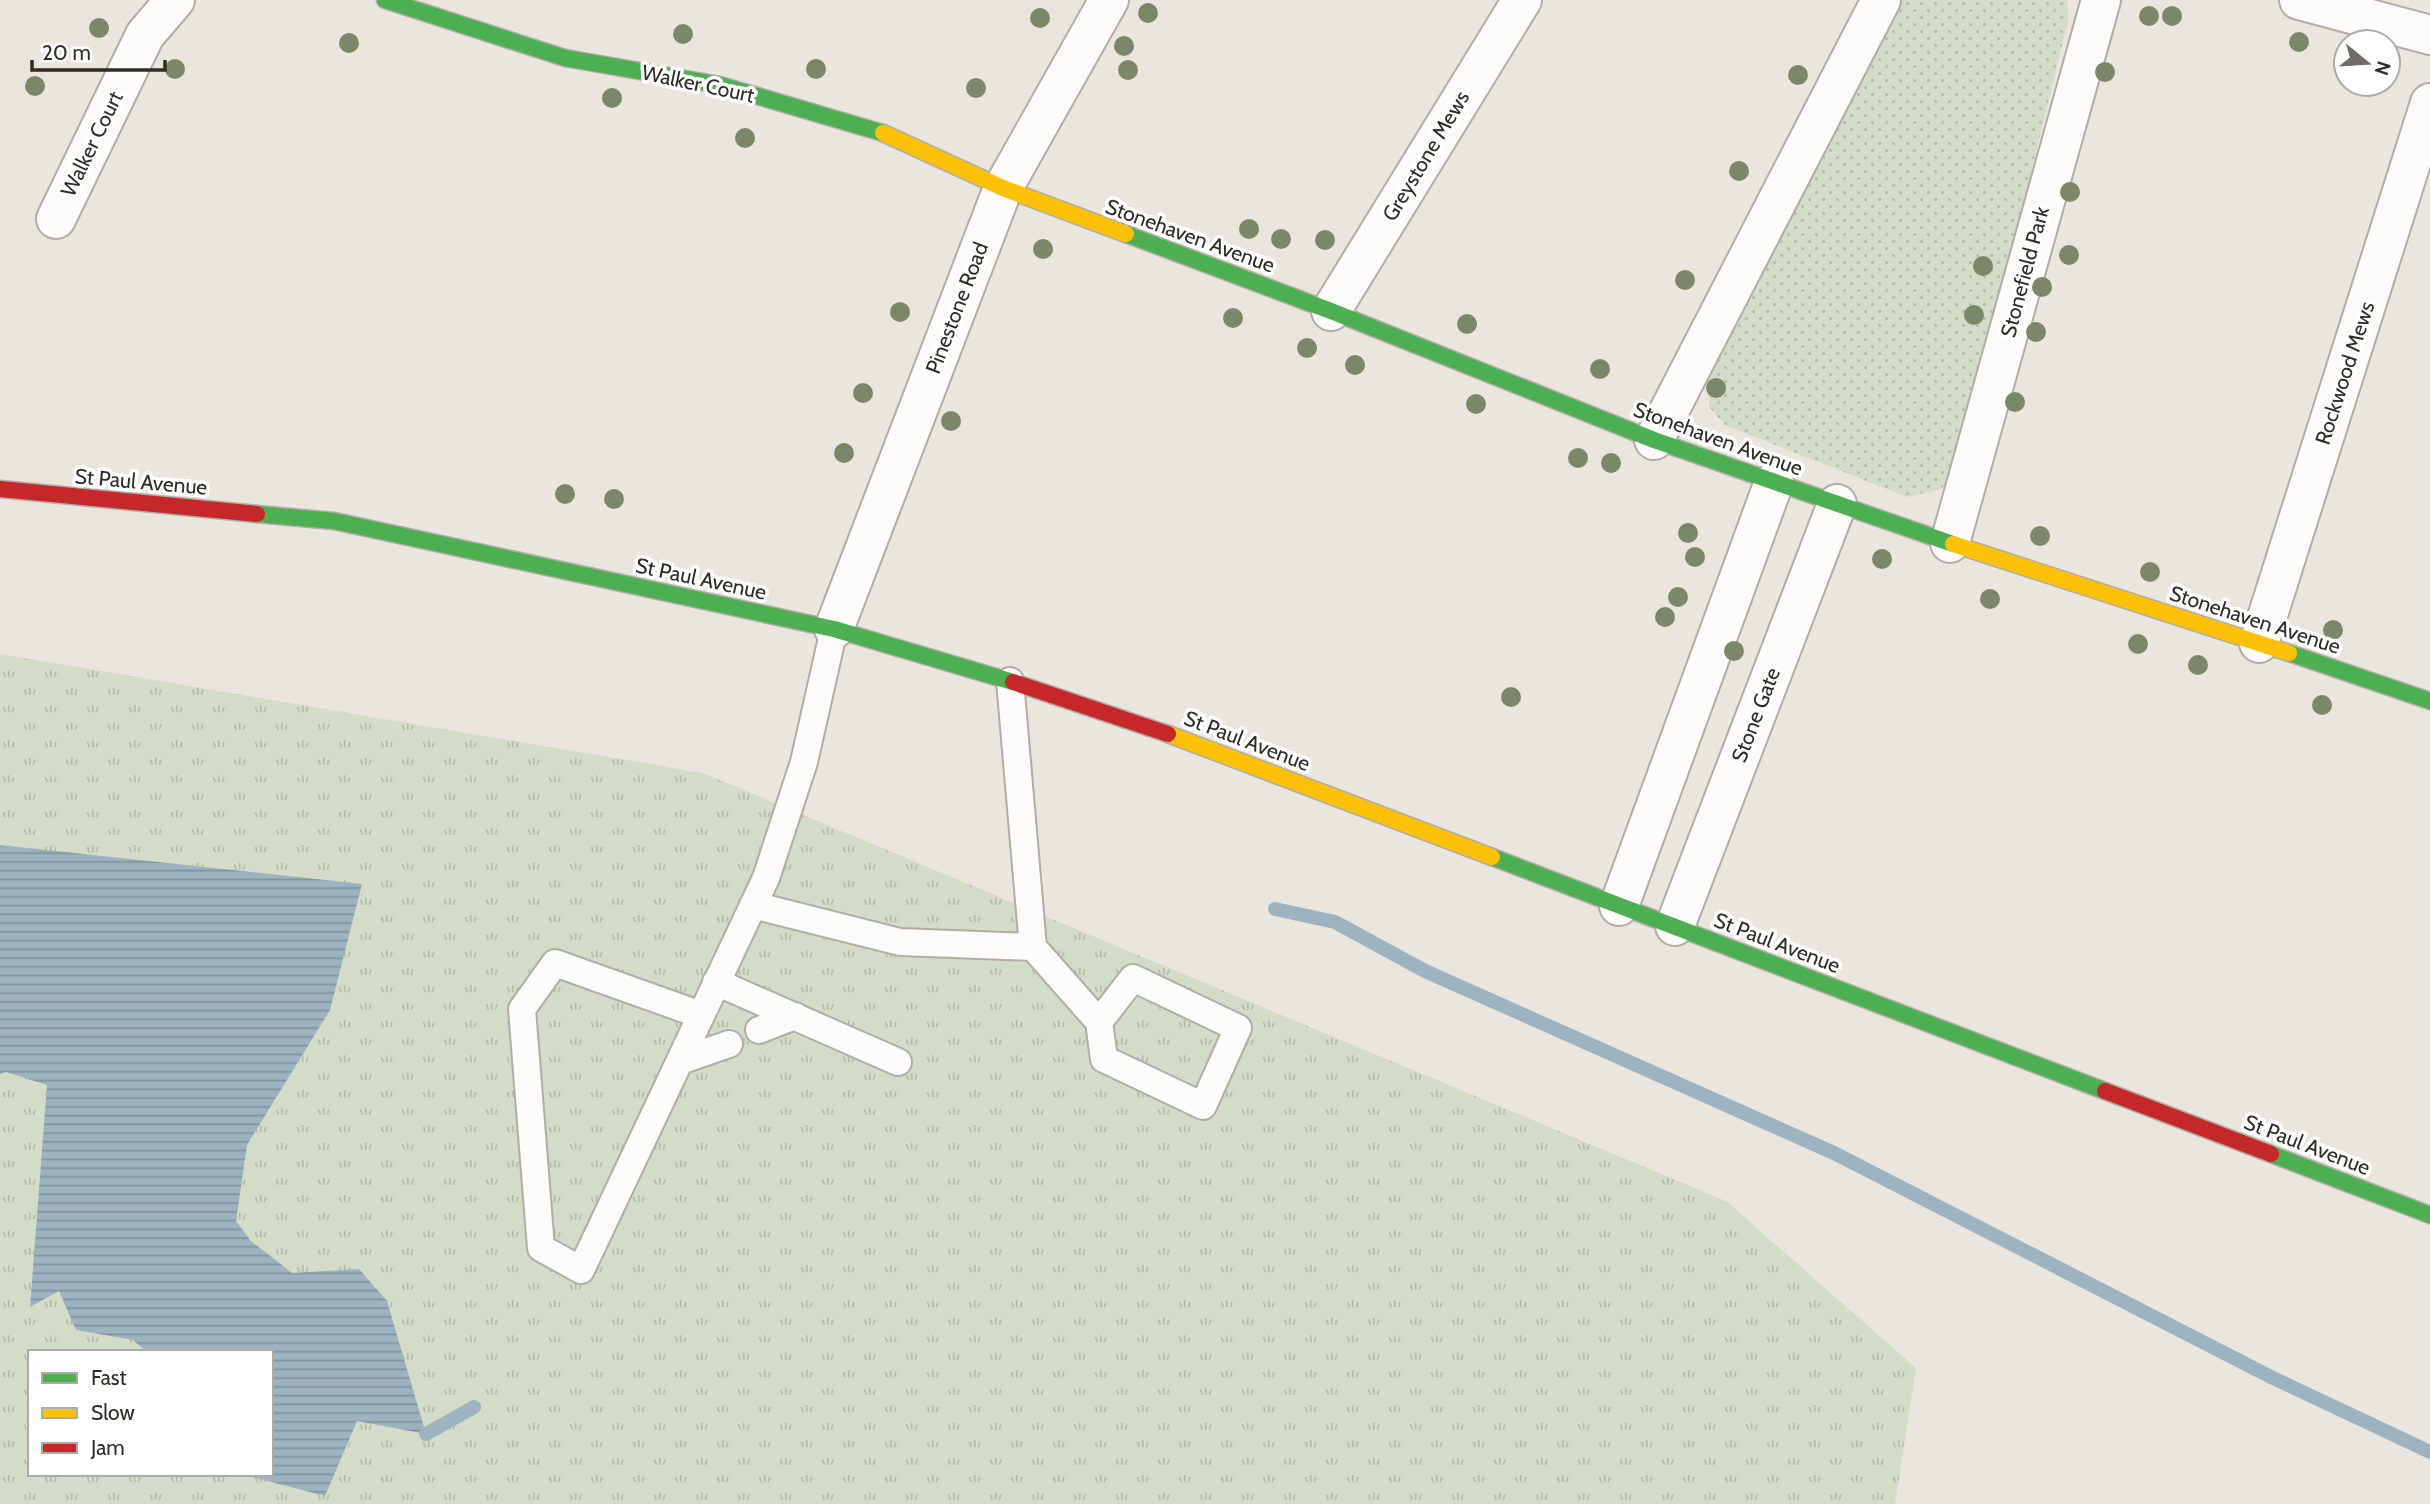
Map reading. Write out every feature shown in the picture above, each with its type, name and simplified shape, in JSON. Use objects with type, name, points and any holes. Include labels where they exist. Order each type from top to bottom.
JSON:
[{"type":"main road","name":"Walker Court","points":[[385,0],[565,58],[720,85],[876,130],[1003,188]]},
{"type":"main road","name":"Stonehaven Avenue","points":[[1003,188],[1331,311],[1654,440],[1950,543],[2430,701]]},
{"type":"main road","name":"St Paul Avenue","points":[[0,489],[334,521],[834,629],[1010,681],[1160,731],[2430,1215]]},
{"type":"street","name":"Walker Court","points":[[56,219],[145,35],[175,0]]},
{"type":"street","name":"Pinestone Road","points":[[834,629],[1003,188],[1109,0]]},
{"type":"street","name":"Greystone Mews","points":[[1331,311],[1522,0]]},
{"type":"street","points":[[1654,440],[1881,0]]},
{"type":"street","name":"Stonefield Park","points":[[1950,543],[2101,0]]},
{"type":"street","points":[[2299,0],[2430,35]]},
{"type":"street","name":"Rockwood Mews","points":[[2259,643],[2430,103]]},
{"type":"street","points":[[1619,906],[1774,482]]},
{"type":"street","name":"Stone Gate","points":[[1675,926],[1837,504]]},
{"type":"lane","points":[[701,1015],[555,963],[522,1009],[541,1248],[582,1270],[765,878],[804,762],[834,629]]},
{"type":"lane","points":[[1010,681],[1033,947],[1099,1021],[1104,1059],[1203,1105],[1238,1028],[1133,978],[1099,1021]]},
{"type":"lane","points":[[753,905],[900,942],[1033,947]]},
{"type":"lane","points":[[716,982],[898,1062]]},
{"type":"lane","points":[[759,1030],[795,1016]]},
{"type":"lane","points":[[680,1061],[729,1044]]},
{"type":"green space","points":[[1900,0],[2067,0],[2068,21],[1959,468],[1941,489],[1907,497],[1725,425],[1709,407],[1709,366]]},
{"type":"green space","points":[[0,654],[703,773],[1726,1201],[1916,1368],[1895,1504],[0,1504]]},
{"type":"water","points":[[0,845],[362,884],[330,1010],[247,1145],[236,1221],[251,1241],[292,1273],[359,1269],[387,1301],[426,1434],[357,1421],[325,1496],[249,1476],[273,1476],[273,1350],[145,1350],[133,1340],[76,1330],[59,1291],[30,1307],[47,1085],[6,1072],[0,1074]]},
{"type":"waterway","points":[[1275,909],[1335,922],[1425,971],[1834,1153],[2273,1378],[2430,1452]]},
{"type":"waterway","points":[[426,1434],[474,1407]]},
{"type":"traffic: fast","points":[[385,0],[565,58],[720,85],[883,133]]},
{"type":"traffic: fast","points":[[1126,234],[1331,311],[1654,440],[1953,544]]},
{"type":"traffic: fast","points":[[257,514],[334,521],[834,629],[1013,682]]},
{"type":"traffic: fast","points":[[2289,653],[2430,701]]},
{"type":"traffic: fast","points":[[1492,857],[2105,1091]]},
{"type":"traffic: fast","points":[[2271,1154],[2430,1215]]},
{"type":"traffic: slow","points":[[883,133],[1003,188],[1126,234]]},
{"type":"traffic: slow","points":[[1953,544],[2289,653]]},
{"type":"traffic: slow","points":[[1168,734],[1492,857]]},
{"type":"traffic: jam","points":[[0,489],[257,514]]},
{"type":"traffic: jam","points":[[1013,682],[1168,734]]},
{"type":"traffic: jam","points":[[2105,1091],[2271,1154]]}]
